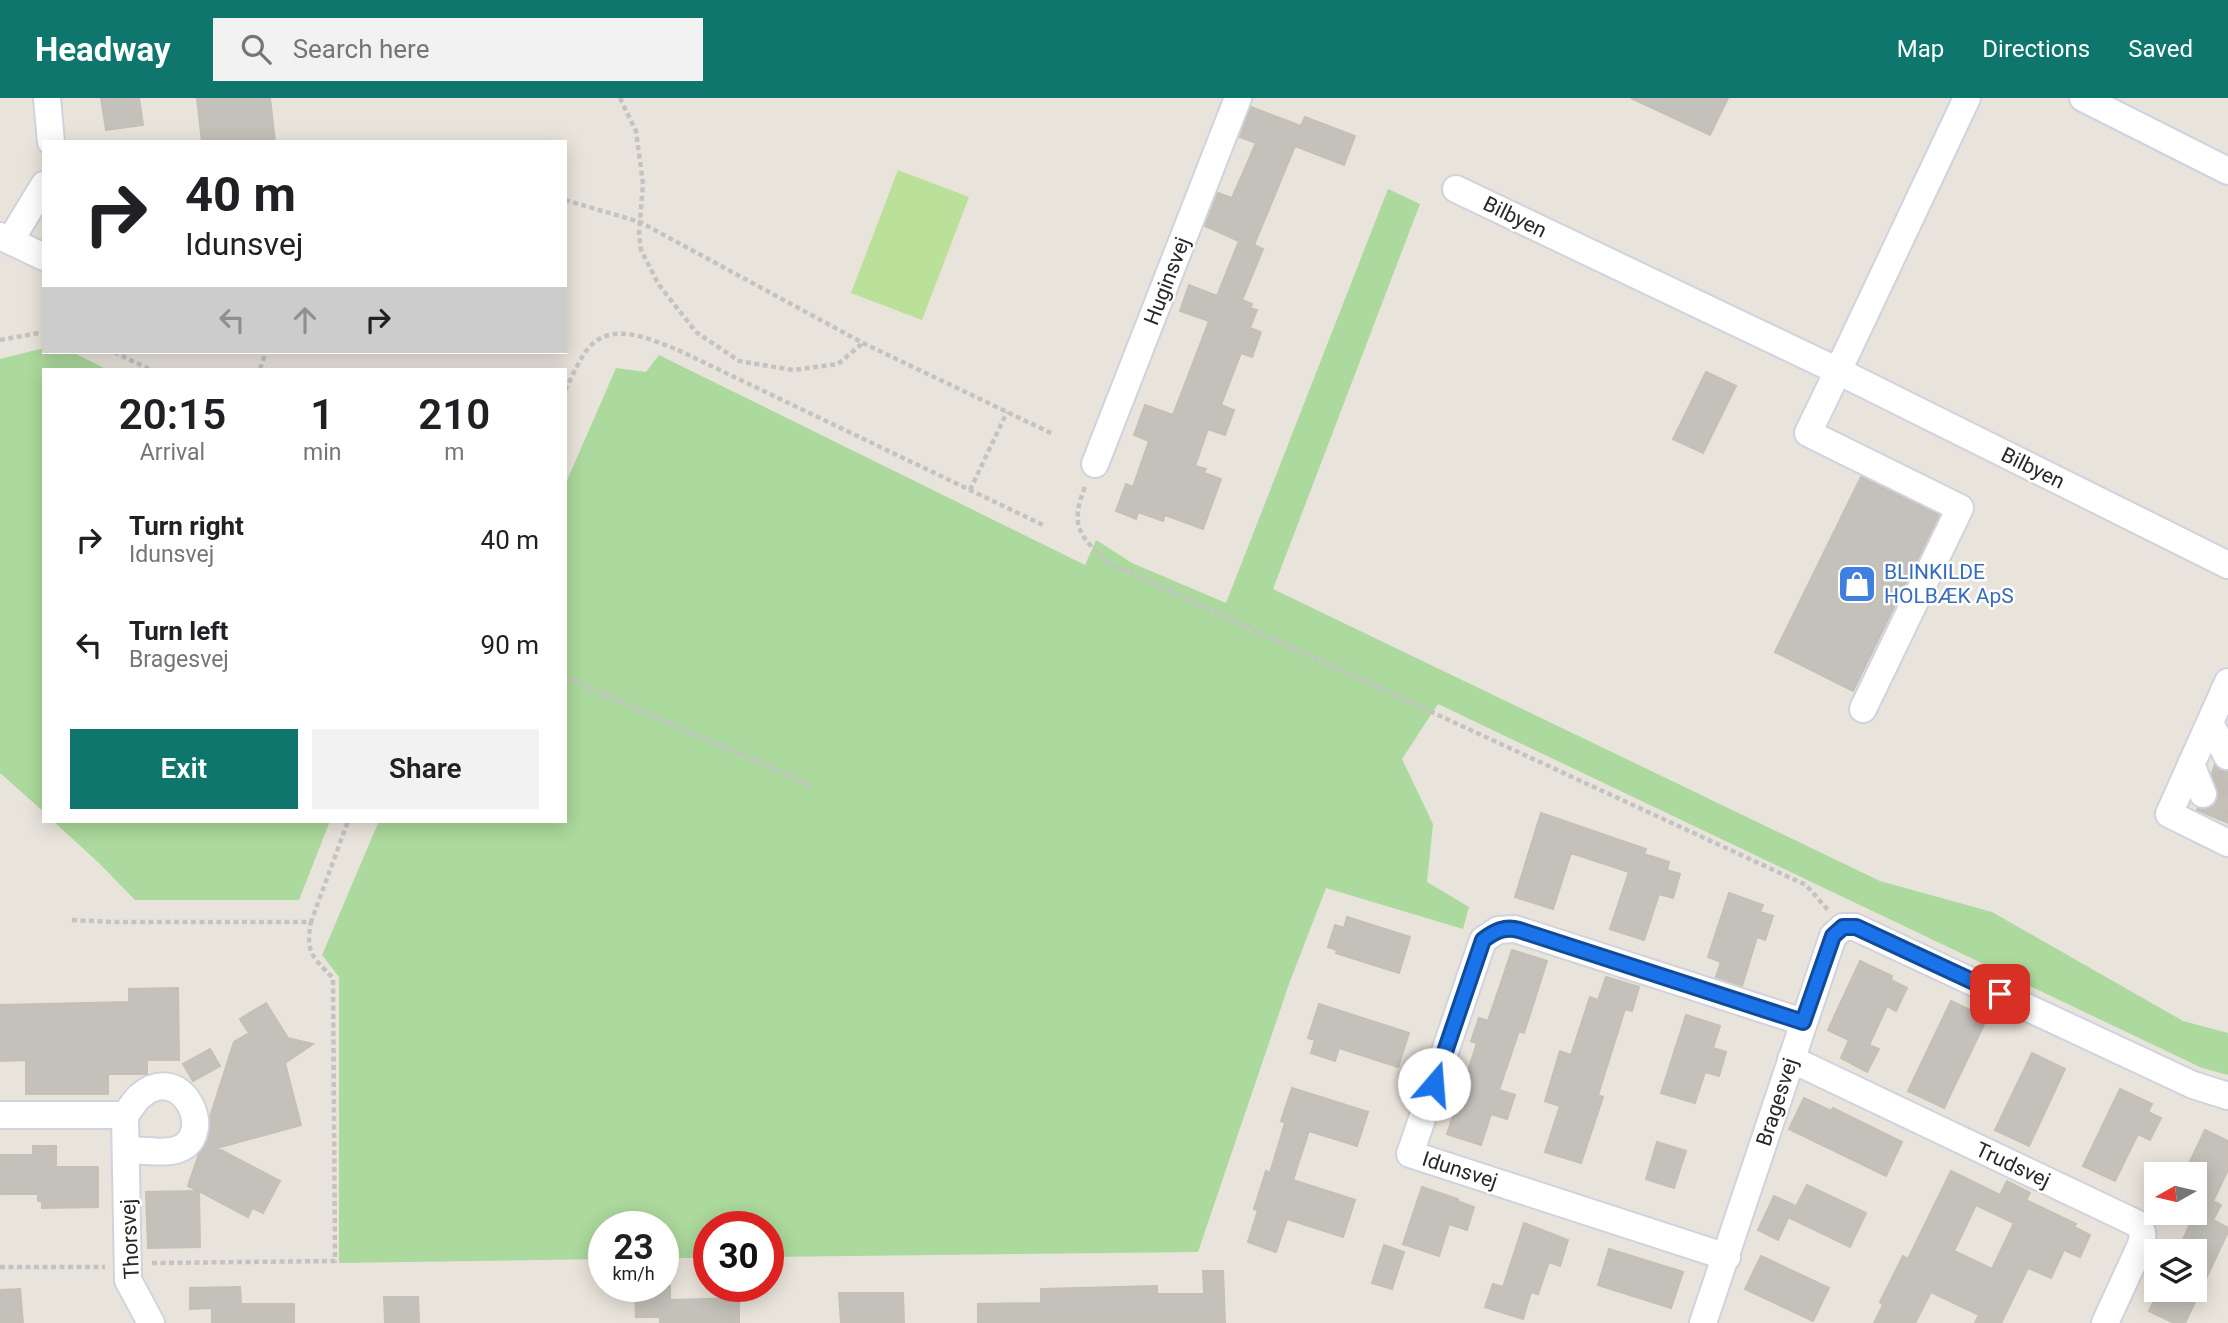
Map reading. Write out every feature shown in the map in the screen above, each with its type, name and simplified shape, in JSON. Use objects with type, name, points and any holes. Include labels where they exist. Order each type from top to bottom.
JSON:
[{"type":"street","points":[[47,98],[51,140]]},
{"type":"street","name":"Huginsvej","points":[[1095,464],[1238,98]]},
{"type":"street","points":[[1863,709],[1960,508],[1808,433],[1967,98]]},
{"type":"street","points":[[2084,98],[2228,171]]},
{"type":"street","points":[[42,188],[5,238],[42,256]]},
{"type":"street","name":"Bilbyen","points":[[1456,189],[1838,372],[2228,565]]},
{"type":"street","points":[[2222,834],[2169,814],[2208,757],[2228,682]]},
{"type":"street","points":[[1843,927],[1856,927],[2193,1085],[2228,1096]]},
{"type":"street","name":"Bragesvej","points":[[1703,1323],[1833,936],[1843,927]]},
{"type":"street","name":"Idunsvej","points":[[1727,1257],[1410,1154],[1483,940],[1498,930],[1515,929],[1803,1022]]},
{"type":"street","name":"Trudsvej","points":[[1791,1059],[2138,1224],[2143,1238],[2105,1323]]},
{"type":"street","points":[[0,1115],[125,1115],[143,1094],[155,1089],[180,1091],[188,1098],[195,1122],[189,1140],[178,1149],[127,1150]]},
{"type":"street","name":"Thorsvej","points":[[125,1115],[128,1280],[151,1323]]},
{"type":"path","points":[[620,98],[636,131],[643,184],[639,233],[641,250],[659,285],[696,332],[739,361],[793,370],[838,364],[863,343]]},
{"type":"path","points":[[567,201],[640,222],[863,343],[1053,435]]},
{"type":"path","points":[[0,340],[42,332]]},
{"type":"path","points":[[567,386],[586,351],[594,343],[613,334],[636,335],[678,350],[1043,525]]},
{"type":"path","points":[[118,354],[147,368]]},
{"type":"path","points":[[970,490],[1007,412]]},
{"type":"path","points":[[1095,464],[1079,501],[1077,522],[1085,541],[1109,563],[1805,885],[1843,927]]},
{"type":"path","points":[[567,678],[812,786]]},
{"type":"path","points":[[0,1267],[335,1261],[333,978],[312,956],[309,935],[347,823]]},
{"type":"path","points":[[72,920],[312,922]]},
{"type":"green space","points":[[898,170],[969,197],[922,320],[851,293]]},
{"type":"green space","points":[[1388,189],[1420,204],[1273,589],[1880,881],[1992,912],[2183,1021],[2228,1033],[2228,1075],[2202,1068],[1438,704],[1402,759],[1433,824],[1427,882],[1469,907],[1463,929],[1326,888],[1289,984],[1198,1252],[784,1257],[784,1211],[693,1211],[693,1258],[679,1258],[679,1211],[588,1211],[588,1259],[339,1263],[339,977],[322,955],[378,823],[567,823],[567,480],[616,368],[646,372],[659,355],[1085,565],[1096,540],[1132,563],[1226,603]]},
{"type":"green space","points":[[42,348],[42,354],[76,354],[104,368],[42,368],[42,810],[0,773],[0,359]]},
{"type":"green space","points":[[55,823],[329,823],[299,900],[135,900]]},
{"type":"building","points":[[101,98],[139,98],[143,125],[106,130]]},
{"type":"building","points":[[197,98],[270,98],[275,140],[202,140]]},
{"type":"building","points":[[1631,98],[1728,98],[1710,135]]},
{"type":"building","points":[[1251,107],[1301,126],[1305,117],[1355,136],[1344,165],[1295,146],[1254,245],[1263,249],[1242,300],[1252,304],[1250,308],[1257,310],[1250,328],[1261,332],[1252,357],[1241,353],[1221,405],[1234,410],[1225,435],[1208,429],[1195,466],[1206,469],[1204,473],[1221,479],[1203,529],[1165,515],[1163,521],[1138,512],[1136,519],[1116,511],[1126,484],[1133,487],[1149,441],[1134,435],[1145,405],[1173,415],[1209,321],[1180,311],[1189,285],[1217,296],[1239,241],[1205,226],[1218,193],[1232,198],[1256,143],[1240,137]]},
{"type":"building","points":[[1706,372],[1736,386],[1703,453],[1673,439]]},
{"type":"building","name":"BLINKILDE HOLBÆK ApS","points":[[1861,477],[1939,515],[1853,691],[1775,652]]},
{"type":"building","points":[[2215,765],[2219,770],[2228,771],[2228,823],[2197,810],[2209,808],[2216,803],[2218,788],[2212,773]]},
{"type":"building","points":[[1541,813],[1646,849],[1644,854],[1669,862],[1667,870],[1680,874],[1673,898],[1659,894],[1644,940],[1610,929],[1629,872],[1571,853],[1553,909],[1515,897]]},
{"type":"building","points":[[1729,893],[1763,905],[1760,912],[1773,916],[1765,940],[1757,937],[1742,986],[1716,977],[1721,962],[1708,957]]},
{"type":"building","points":[[1347,917],[1410,937],[1399,973],[1336,953],[1337,950],[1328,947],[1335,925],[1344,928]]},
{"type":"building","points":[[1512,950],[1547,961],[1524,1033],[1519,1031],[1499,1090],[1515,1095],[1507,1119],[1491,1114],[1481,1145],[1447,1134],[1477,1043],[1471,1041],[1479,1018],[1488,1021]]},
{"type":"building","points":[[1860,961],[1892,976],[1891,980],[1907,988],[1896,1011],[1887,1006],[1869,1045],[1879,1049],[1867,1072],[1841,1058],[1849,1040],[1828,1030]]},
{"type":"building","points":[[1606,977],[1639,987],[1632,1011],[1625,1009],[1598,1095],[1603,1097],[1581,1163],[1545,1152],[1560,1106],[1545,1101],[1560,1051],[1571,1055],[1590,997],[1598,1000]]},
{"type":"building","points":[[178,988],[179,1060],[147,1060],[147,1074],[108,1074],[108,1094],[26,1094],[26,1060],[0,1061],[0,1005],[129,1002],[129,989]]},
{"type":"building","points":[[1951,1001],[1987,1018],[1944,1108],[1908,1091]]},
{"type":"building","points":[[266,1003],[288,1038],[313,1044],[285,1063],[301,1125],[217,1148],[280,1181],[263,1213],[252,1208],[248,1217],[199,1191],[200,1247],[148,1248],[146,1192],[198,1191],[188,1186],[199,1154],[209,1137],[210,1117],[234,1042],[249,1033],[240,1019]]},
{"type":"building","points":[[1319,1004],[1409,1033],[1398,1067],[1339,1048],[1335,1061],[1311,1053],[1315,1040],[1308,1038]]},
{"type":"building","points":[[1686,1015],[1720,1026],[1713,1048],[1726,1052],[1719,1076],[1705,1072],[1695,1103],[1661,1093]]},
{"type":"building","points":[[210,1049],[220,1066],[193,1081],[183,1064]]},
{"type":"building","points":[[2032,1053],[2065,1069],[2029,1146],[1995,1130]]},
{"type":"building","points":[[1292,1088],[1368,1112],[1357,1146],[1309,1131],[1293,1180],[1355,1200],[1343,1237],[1287,1219],[1276,1252],[1248,1242],[1258,1210],[1254,1209],[1266,1171],[1270,1173],[1285,1123],[1281,1121]]},
{"type":"building","points":[[2120,1089],[2152,1104],[2148,1112],[2161,1118],[2150,1140],[2138,1134],[2115,1181],[2083,1166]]},
{"type":"building","points":[[1804,1098],[1831,1111],[1833,1108],[1902,1142],[1886,1176],[1789,1129]]},
{"type":"building","points":[[2205,1130],[2228,1141],[2228,1170],[2213,1201],[2221,1205],[2213,1220],[2228,1228],[2228,1232],[2207,1276],[2207,1239],[2183,1239],[2190,1225],[2207,1225],[2207,1162],[2190,1162]]},
{"type":"building","points":[[1657,1142],[1686,1151],[1674,1188],[1646,1179]]},
{"type":"building","points":[[33,1146],[56,1146],[56,1167],[98,1167],[98,1207],[42,1208],[38,1194],[0,1194],[0,1155],[33,1155]]},
{"type":"building","points":[[1951,1171],[2000,1195],[2007,1181],[2030,1193],[2026,1200],[2076,1224],[2074,1227],[2090,1235],[2080,1257],[2064,1250],[2051,1278],[2028,1268],[2001,1323],[1975,1323],[1979,1315],[1931,1292],[1915,1323],[1874,1323],[1883,1305],[1880,1302],[1903,1256],[1908,1259]],"holes":[[[1976,1205],[2014,1223],[1992,1269],[1954,1251]]]},
{"type":"building","points":[[1807,1185],[1866,1213],[1850,1247],[1790,1218]]},
{"type":"building","points":[[1422,1187],[1474,1207],[1467,1230],[1449,1224],[1439,1256],[1403,1244]]},
{"type":"building","points":[[1774,1196],[1794,1205],[1778,1240],[1758,1230]]},
{"type":"building","points":[[1524,1223],[1568,1240],[1560,1266],[1549,1262],[1538,1294],[1531,1292],[1523,1319],[1485,1307],[1493,1284],[1503,1287]]},
{"type":"building","points":[[1384,1245],[1404,1252],[1392,1289],[1372,1283]]},
{"type":"building","points":[[1609,1249],[1683,1272],[1671,1308],[1598,1285]]},
{"type":"building","points":[[1761,1256],[1829,1288],[1813,1321],[1745,1289]]},
{"type":"building","points":[[1203,1271],[1223,1271],[1225,1323],[978,1323],[978,1304],[1041,1303],[1041,1289],[1157,1286],[1157,1294],[1204,1294]]},
{"type":"building","points":[[240,1287],[241,1304],[294,1304],[294,1323],[212,1323],[212,1308],[190,1309],[190,1288]]},
{"type":"building","points":[[20,1289],[23,1323],[0,1323],[0,1290]]},
{"type":"building","points":[[839,1293],[903,1293],[904,1323],[841,1323]]},
{"type":"building","points":[[384,1297],[418,1297],[419,1323],[385,1323]]},
{"type":"building","points":[[693,1299],[693,1302],[739,1302],[739,1323],[660,1323],[660,1317],[636,1317],[636,1302]]},
{"type":"building","points":[[2153,1302],[2195,1302],[2185,1323],[2174,1323],[2149,1311]]},
{"type":"tunnel","points":[[2211,775],[2228,812]]},
{"type":"place","name":"BLINKILDE HOLBÆK ApS","points":[[1857,584]]},
{"type":"route","points":[[1434,1084],[1483,940],[1498,930],[1508,928],[1803,1022],[1833,936],[1843,927],[1856,927],[2000,994]]}]
